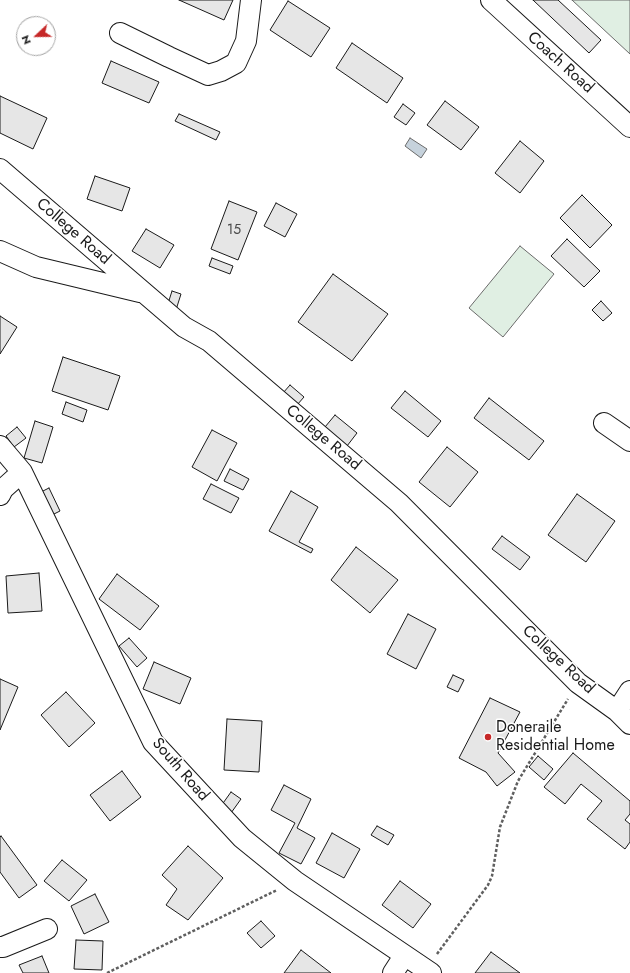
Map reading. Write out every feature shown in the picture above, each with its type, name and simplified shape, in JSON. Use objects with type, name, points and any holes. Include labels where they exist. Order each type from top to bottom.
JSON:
[{"type":"street","points":[[120,33],[208,74],[221,71],[236,63],[246,41],[251,0]]},
{"type":"street","name":"Coach Road","points":[[491,0],[630,127]]},
{"type":"street","name":"College Road","points":[[0,169],[184,327],[209,341],[399,503],[578,683],[623,717]]},
{"type":"street","points":[[0,251],[36,267],[144,293]]},
{"type":"street","points":[[604,423],[630,441]]},
{"type":"street","name":"South Road","points":[[0,446],[22,472],[153,742],[242,838],[295,882],[428,971]]},
{"type":"street","points":[[0,495],[3,489],[22,472]]},
{"type":"street","points":[[623,717],[630,690]]},
{"type":"street","points":[[0,947],[47,929]]},
{"type":"street","points":[[394,973],[404,956]]},
{"type":"path","points":[[428,971],[488,885],[492,876],[500,827],[518,781],[578,683]]},
{"type":"path","points":[[107,973],[295,882]]},
{"type":"green space","points":[[572,0],[630,0],[630,54]]},
{"type":"green space","points":[[520,246],[554,274],[503,337],[469,308]]},
{"type":"shaded area","points":[[410,138],[427,149],[421,158],[405,146]]},
{"type":"building","points":[[179,0],[233,0],[224,20]]},
{"type":"building","points":[[533,0],[558,0],[601,40],[589,53]]},
{"type":"building","points":[[288,1],[330,28],[311,57],[270,30]]},
{"type":"building","points":[[352,43],[403,78],[387,103],[336,68]]},
{"type":"building","points":[[111,61],[159,82],[149,103],[102,83]]},
{"type":"building","points":[[0,96],[47,118],[33,149],[0,133]]},
{"type":"building","points":[[445,101],[479,127],[461,150],[427,125]]},
{"type":"building","points":[[403,104],[415,113],[406,125],[394,117]]},
{"type":"building","points":[[179,114],[220,132],[216,140],[175,121]]},
{"type":"building","points":[[520,141],[544,161],[520,193],[495,173]]},
{"type":"building","points":[[95,176],[130,188],[122,211],[87,199]]},
{"type":"building","points":[[582,195],[612,225],[590,248],[560,218]]},
{"type":"building","points":[[229,201],[257,212],[238,260],[211,249]]},
{"type":"building","points":[[276,203],[297,214],[285,237],[264,226]]},
{"type":"building","points":[[146,229],[174,245],[160,268],[132,251]]},
{"type":"building","points":[[567,239],[600,271],[584,287],[551,256]]},
{"type":"building","points":[[212,258],[233,266],[230,274],[209,266]]},
{"type":"building","points":[[333,274],[388,314],[352,361],[298,322]]},
{"type":"building","points":[[172,291],[181,294],[175,313],[166,310]]},
{"type":"building","points":[[601,301],[612,313],[603,321],[592,310]]},
{"type":"building","points":[[0,316],[17,327],[0,354]]},
{"type":"building","points":[[63,357],[120,376],[108,410],[52,391]]},
{"type":"building","points":[[290,385],[304,397],[297,405],[283,393]]},
{"type":"building","points":[[405,391],[441,421],[428,437],[391,408]]},
{"type":"building","points":[[489,398],[544,441],[529,460],[474,418]]},
{"type":"building","points":[[66,402],[87,410],[83,422],[62,414]]},
{"type":"building","points":[[335,415],[357,433],[347,446],[325,427]]},
{"type":"building","points":[[35,421],[53,427],[42,463],[24,458]]},
{"type":"building","points":[[17,427],[26,438],[14,447],[6,436]]},
{"type":"building","points":[[212,430],[237,443],[217,481],[192,467]]},
{"type":"building","points":[[447,447],[478,472],[450,507],[419,482]]},
{"type":"building","points":[[230,469],[249,479],[243,490],[224,481]]},
{"type":"building","points":[[211,484],[239,498],[231,513],[203,499]]},
{"type":"building","points":[[49,488],[60,511],[48,517],[37,494]]},
{"type":"building","points":[[291,491],[318,507],[299,542],[313,549],[311,553],[269,531]]},
{"type":"building","points":[[577,494],[615,521],[586,562],[548,535]]},
{"type":"building","points":[[502,536],[530,557],[520,570],[492,549]]},
{"type":"building","points":[[356,547],[398,580],[370,613],[331,580]]},
{"type":"building","points":[[39,573],[42,611],[8,613],[6,576]]},
{"type":"building","points":[[117,574],[159,606],[140,630],[99,599]]},
{"type":"building","points":[[408,614],[436,629],[416,669],[387,654]]},
{"type":"building","points":[[129,638],[147,658],[137,667],[119,646]]},
{"type":"building","points":[[154,662],[191,678],[180,704],[143,689]]},
{"type":"building","points":[[453,675],[464,680],[458,692],[447,687]]},
{"type":"building","points":[[0,679],[18,687],[0,730]]},
{"type":"building","points":[[66,692],[95,723],[69,747],[41,715]]},
{"type":"building","points":[[490,698],[520,712],[498,753],[515,772],[497,786],[486,772],[459,758]]},
{"type":"building","points":[[227,719],[262,721],[259,772],[224,770]]},
{"type":"building","points":[[573,753],[630,801],[630,814],[625,820],[630,824],[630,842],[625,849],[587,819],[602,801],[581,784],[565,804],[544,787]]},
{"type":"building","points":[[538,756],[553,769],[544,780],[529,767]]},
{"type":"building","points":[[122,771],[141,797],[110,821],[90,795]]},
{"type":"building","points":[[284,785],[311,799],[297,828],[315,838],[301,864],[279,853],[295,823],[271,810]]},
{"type":"building","points":[[231,792],[241,799],[231,813],[221,806]]},
{"type":"building","points":[[377,826],[394,835],[388,845],[371,835]]},
{"type":"building","points":[[332,833],[360,849],[344,878],[316,863]]},
{"type":"building","points":[[1,836],[37,885],[19,898],[0,872]]},
{"type":"building","points":[[188,846],[223,878],[188,920],[166,905],[177,889],[162,875]]},
{"type":"building","points":[[62,860],[87,880],[69,901],[44,881]]},
{"type":"building","points":[[400,881],[431,904],[413,928],[382,905]]},
{"type":"building","points":[[95,894],[109,922],[84,934],[71,906]]},
{"type":"building","points":[[261,921],[275,936],[261,948],[247,933]]},
{"type":"building","points":[[76,940],[103,941],[102,970],[74,969]]},
{"type":"building","points":[[301,950],[331,973],[284,973]]},
{"type":"building","points":[[491,952],[520,973],[475,973]]},
{"type":"building","points":[[42,956],[49,973],[23,973],[19,965]]},
{"type":"place","name":"Doneraile Residential Home","points":[[488,737]]}]
